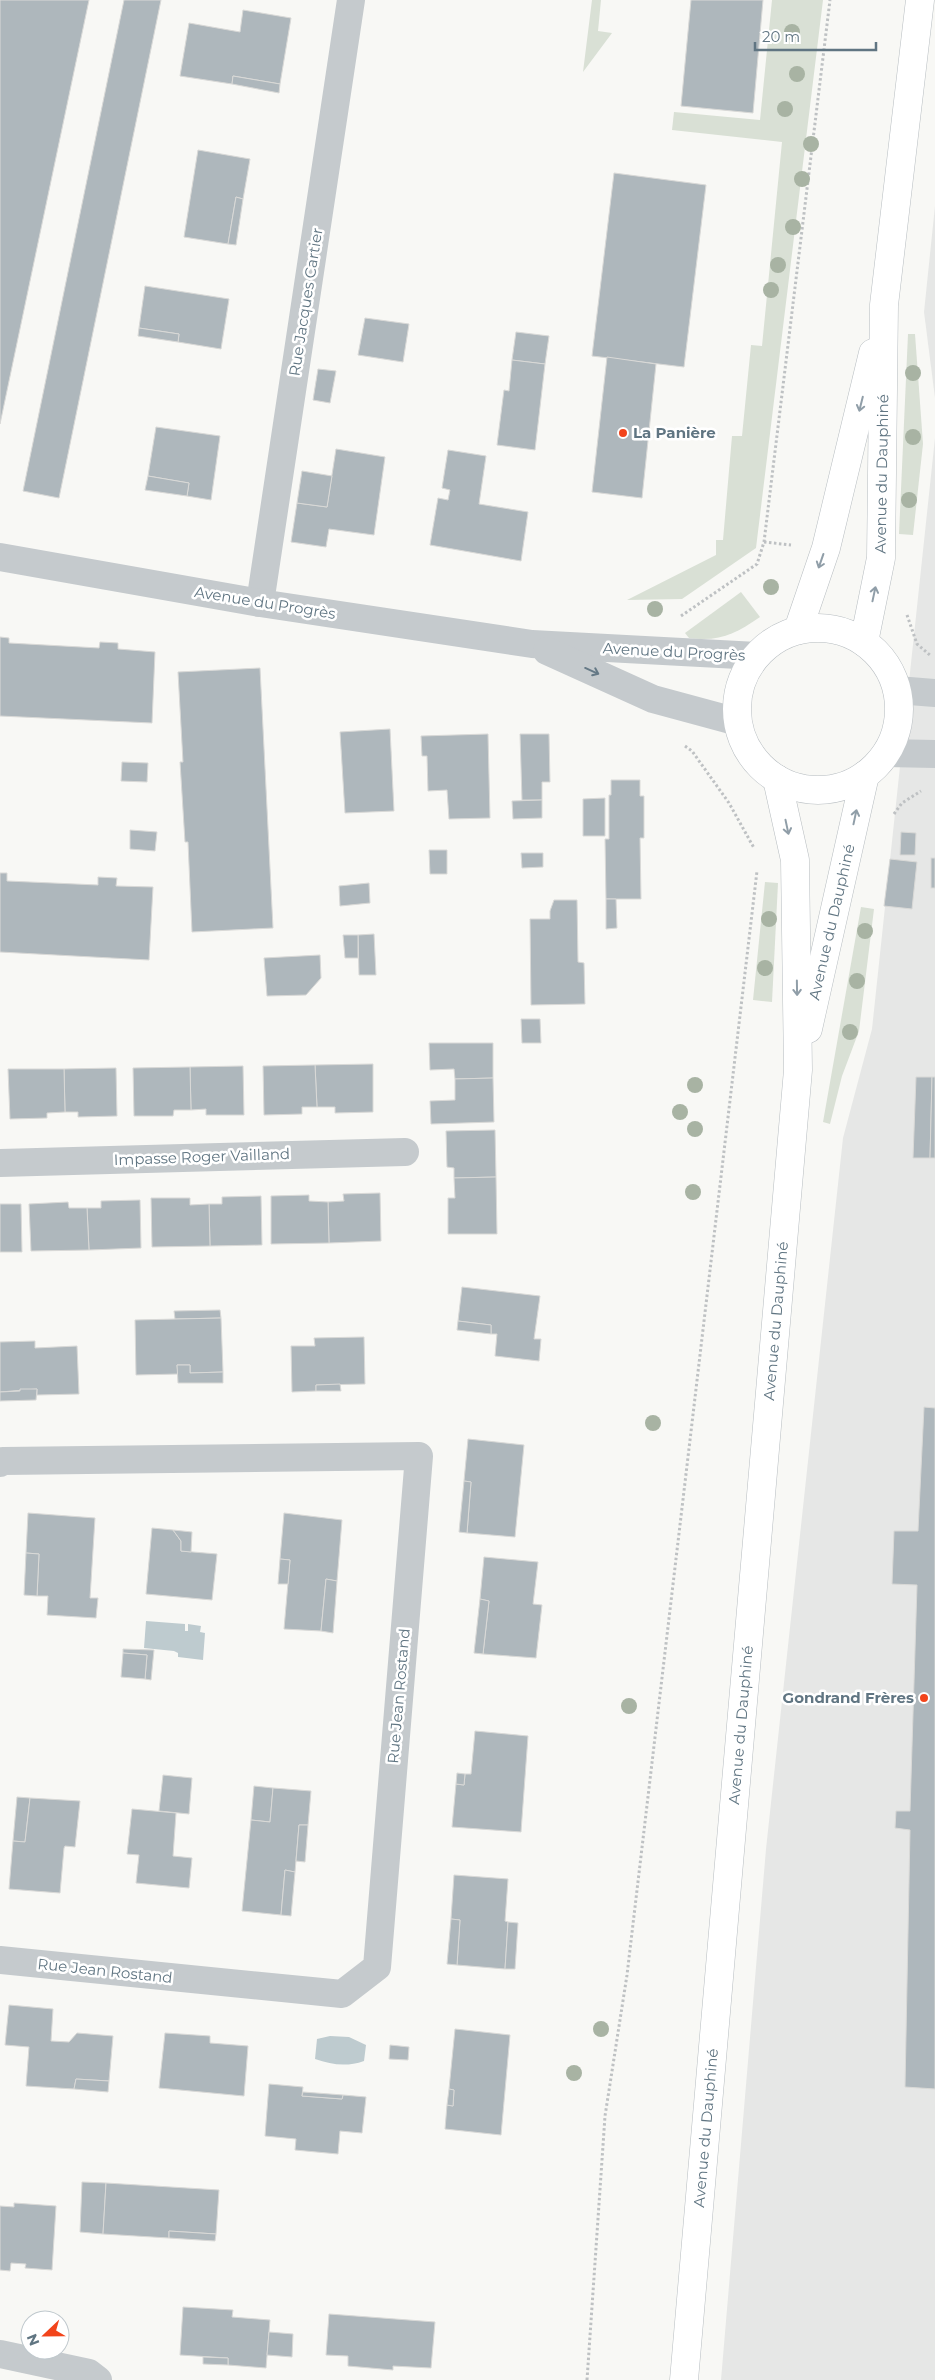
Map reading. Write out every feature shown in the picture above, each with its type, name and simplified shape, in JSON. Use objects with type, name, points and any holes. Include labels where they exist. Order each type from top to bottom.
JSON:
[{"type":"main road","name":"Avenue du Dauphiné","points":[[864,642],[881,558],[884,306],[920,0]]},
{"type":"main road","name":"Avenue du Dauphiné","points":[[798,630],[826,548],[884,306]]},
{"type":"main road","points":[[820,628],[843,632],[864,642],[879,655],[890,672],[897,690],[900,712],[896,733],[886,753],[865,775],[845,786],[822,790],[799,788],[777,779],[759,764],[746,745],[738,722],[738,699],[744,676],[757,656],[775,640],[798,630],[820,628]]},
{"type":"main road","name":"Avenue du Dauphiné","points":[[798,1070],[865,775]]},
{"type":"main road","name":"Avenue du Dauphiné","points":[[684,2380],[798,1070],[795,860],[777,779]]},
{"type":"street","name":"Rue Jacques Cartier","points":[[260,604],[351,0]]},
{"type":"street","name":"Avenue du Progrès","points":[[0,557],[260,604],[532,644],[757,656]]},
{"type":"street","name":"Avenue du Progrès","points":[[532,644],[653,699],[738,722]]},
{"type":"street","points":[[897,690],[935,693]]},
{"type":"street","points":[[886,753],[935,754]]},
{"type":"street","name":"Impasse Roger Vailland","points":[[0,1163],[405,1152]]},
{"type":"street","name":"Rue Jean Rostand","points":[[0,1463],[4,1461],[419,1456],[377,1967],[342,1994],[0,1960]]},
{"type":"street","points":[[0,2354],[89,2373],[98,2380]]},
{"type":"path","points":[[764,542],[830,0]]},
{"type":"path","points":[[587,2380],[605,2116],[627,1975],[758,867]]},
{"type":"shaded area","points":[[592,0],[601,0],[598,31],[612,33],[583,72]]},
{"type":"shaded area","points":[[772,0],[823,0],[756,548],[682,599],[627,600],[716,555],[716,540],[723,540],[732,436],[742,436],[751,345],[762,346],[782,142],[672,130],[674,112],[760,120]]},
{"type":"shaded area","points":[[935,206],[935,398],[924,312]]},
{"type":"shaded area","points":[[908,334],[915,334],[923,444],[913,535],[899,534]]},
{"type":"shaded area","points":[[935,438],[935,2380],[721,2380],[766,1849],[843,1138],[872,1029]]},
{"type":"shaded area","points":[[741,592],[760,617],[735,632],[718,638],[689,638],[685,633]]},
{"type":"shaded area","points":[[765,882],[778,883],[772,1002],[753,1000]]},
{"type":"shaded area","points":[[861,907],[874,909],[859,1031],[842,1076],[830,1124],[823,1122]]},
{"type":"shaded area","points":[[146,1621],[185,1624],[185,1631],[188,1631],[188,1624],[201,1626],[200,1632],[205,1633],[203,1660],[178,1657],[178,1653],[174,1651],[144,1648]]},
{"type":"shaded area","points":[[330,2036],[349,2037],[366,2045],[364,2061],[340,2064],[327,2063],[315,2059],[317,2039]]},
{"type":"building","points":[[0,0],[89,0],[0,424]]},
{"type":"building","points":[[124,0],[161,0],[59,498],[23,491]]},
{"type":"building","points":[[691,0],[763,0],[753,113],[681,106]]},
{"type":"building","points":[[243,10],[291,18],[280,84],[233,76],[232,84],[180,76],[189,23],[240,32]]},
{"type":"building","points":[[233,76],[280,84],[279,93],[232,84]]},
{"type":"building","points":[[198,150],[250,159],[243,199],[236,197],[228,244],[184,237]]},
{"type":"building","points":[[614,173],[706,185],[684,367],[592,356]]},
{"type":"building","points":[[236,197],[243,199],[236,245],[228,244]]},
{"type":"building","points":[[145,286],[229,299],[221,349],[178,342],[179,334],[139,328]]},
{"type":"building","points":[[365,318],[409,324],[403,362],[358,355]]},
{"type":"building","points":[[139,328],[179,334],[178,342],[138,336]]},
{"type":"building","points":[[516,332],[549,336],[545,364],[512,360]]},
{"type":"building","points":[[607,357],[656,364],[642,498],[592,492]]},
{"type":"building","points":[[512,360],[545,364],[535,450],[497,445],[504,390],[509,391]]},
{"type":"building","points":[[318,369],[336,371],[330,403],[313,400]]},
{"type":"building","points":[[156,427],[220,436],[211,500],[187,496],[189,483],[148,476]]},
{"type":"building","points":[[336,449],[385,457],[374,535],[329,529],[326,547],[291,542],[297,503],[327,507]]},
{"type":"building","points":[[448,450],[486,456],[479,504],[528,512],[521,561],[430,545],[438,498],[448,500],[450,490],[442,488]]},
{"type":"building","points":[[302,471],[332,476],[327,507],[297,503]]},
{"type":"building","points":[[148,476],[189,483],[187,496],[145,490]]},
{"type":"building","points":[[0,637],[9,638],[9,643],[99,648],[100,642],[118,643],[118,649],[155,652],[152,723],[0,716]]},
{"type":"building","points":[[260,668],[273,928],[192,932],[188,842],[185,842],[180,762],[183,762],[178,672]]},
{"type":"building","points":[[390,729],[394,811],[345,813],[340,732]]},
{"type":"building","points":[[488,734],[490,818],[449,819],[447,790],[428,791],[427,756],[422,756],[421,736]]},
{"type":"building","points":[[520,734],[549,734],[550,782],[542,782],[542,800],[522,800]]},
{"type":"building","points":[[122,762],[148,763],[147,782],[121,781]]},
{"type":"building","points":[[611,780],[640,780],[640,796],[644,796],[644,838],[640,838],[641,899],[606,899],[605,839],[609,839]]},
{"type":"building","points":[[605,798],[605,836],[583,836],[583,799]]},
{"type":"building","points":[[542,800],[542,818],[513,819],[512,801]]},
{"type":"building","points":[[130,830],[157,832],[155,851],[130,849]]},
{"type":"building","points":[[901,832],[916,833],[915,855],[900,855]]},
{"type":"building","points":[[429,850],[447,850],[447,874],[430,874]]},
{"type":"building","points":[[521,853],[543,853],[543,867],[522,868]]},
{"type":"building","points":[[931,858],[935,858],[935,888],[931,888]]},
{"type":"building","points":[[890,859],[917,862],[912,909],[884,906]]},
{"type":"building","points":[[0,873],[7,873],[7,881],[98,885],[98,877],[117,878],[116,886],[153,887],[149,960],[0,952]]},
{"type":"building","points":[[369,883],[370,903],[340,906],[339,886]]},
{"type":"building","points":[[606,899],[616,899],[617,928],[606,929]]},
{"type":"building","points":[[554,900],[577,900],[578,962],[584,963],[585,1004],[531,1005],[530,919],[550,919],[550,911]]},
{"type":"building","points":[[374,934],[376,975],[359,975],[358,935]]},
{"type":"building","points":[[343,935],[358,935],[358,958],[345,958]]},
{"type":"building","points":[[320,955],[321,978],[306,995],[267,996],[264,958]]},
{"type":"building","points":[[521,1019],[540,1019],[541,1043],[522,1043]]},
{"type":"building","points":[[429,1043],[493,1043],[493,1078],[455,1079],[454,1069],[430,1070]]},
{"type":"building","points":[[373,1064],[373,1112],[335,1113],[335,1107],[317,1107],[315,1065]]},
{"type":"building","points":[[315,1065],[317,1107],[302,1107],[302,1114],[264,1115],[263,1066]]},
{"type":"building","points":[[243,1066],[244,1115],[206,1115],[206,1109],[191,1110],[190,1067]]},
{"type":"building","points":[[190,1067],[191,1110],[174,1110],[173,1116],[134,1116],[133,1068]]},
{"type":"building","points":[[116,1068],[117,1116],[78,1117],[78,1112],[65,1112],[64,1069]]},
{"type":"building","points":[[8,1069],[64,1069],[65,1112],[47,1113],[47,1118],[10,1119]]},
{"type":"building","points":[[916,1077],[932,1077],[930,1158],[913,1158]]},
{"type":"building","points":[[932,1077],[935,1077],[935,1158],[930,1158]]},
{"type":"building","points":[[493,1078],[494,1122],[431,1124],[430,1101],[455,1100],[455,1079]]},
{"type":"building","points":[[495,1130],[496,1177],[454,1178],[454,1168],[447,1167],[446,1131]]},
{"type":"building","points":[[496,1177],[497,1234],[448,1234],[448,1198],[455,1198],[454,1178]]},
{"type":"building","points":[[380,1193],[381,1241],[329,1243],[328,1202],[344,1201],[343,1194]]},
{"type":"building","points":[[309,1195],[309,1201],[328,1202],[329,1243],[271,1244],[271,1196]]},
{"type":"building","points":[[261,1196],[262,1245],[210,1246],[209,1204],[222,1204],[222,1197]]},
{"type":"building","points":[[151,1198],[190,1198],[190,1205],[209,1204],[210,1246],[152,1247]]},
{"type":"building","points":[[140,1200],[141,1248],[89,1250],[87,1208],[101,1208],[101,1201]]},
{"type":"building","points":[[68,1202],[69,1208],[87,1208],[89,1250],[31,1251],[29,1204]]},
{"type":"building","points":[[0,1204],[21,1204],[22,1252],[0,1252]]},
{"type":"building","points":[[462,1287],[540,1296],[534,1339],[541,1339],[539,1361],[495,1356],[497,1334],[491,1334],[491,1325],[458,1321]]},
{"type":"building","points":[[220,1310],[221,1318],[175,1319],[174,1311]]},
{"type":"building","points":[[221,1318],[223,1372],[190,1373],[190,1365],[177,1365],[178,1374],[136,1375],[135,1320]]},
{"type":"building","points":[[458,1321],[491,1325],[491,1334],[457,1330]]},
{"type":"building","points":[[364,1337],[365,1384],[316,1385],[316,1391],[292,1392],[291,1346],[315,1346],[314,1338]]},
{"type":"building","points":[[35,1341],[35,1348],[77,1346],[79,1394],[37,1395],[37,1389],[0,1392],[0,1342]]},
{"type":"building","points":[[177,1365],[190,1365],[190,1373],[223,1372],[223,1383],[178,1383]]},
{"type":"building","points":[[340,1384],[341,1391],[316,1391],[316,1385]]},
{"type":"building","points":[[20,1389],[37,1389],[36,1400],[0,1401],[0,1392],[20,1391]]},
{"type":"building","name":"Gondrand Frères","points":[[924,1407],[935,1408],[935,2089],[905,2087],[910,1830],[895,1828],[896,1811],[910,1811],[917,1585],[892,1584],[894,1531],[918,1531]]},
{"type":"building","points":[[468,1439],[524,1445],[515,1537],[467,1533],[471,1482],[464,1481]]},
{"type":"building","points":[[464,1481],[471,1482],[467,1533],[459,1532]]},
{"type":"building","points":[[28,1513],[95,1518],[90,1598],[98,1598],[96,1618],[47,1615],[48,1596],[37,1596],[39,1554],[26,1553]]},
{"type":"building","points":[[284,1513],[342,1520],[337,1581],[326,1579],[321,1631],[284,1629],[290,1560],[280,1559]]},
{"type":"building","points":[[152,1528],[173,1530],[181,1541],[181,1551],[217,1554],[212,1600],[146,1594]]},
{"type":"building","points":[[173,1530],[192,1532],[191,1552],[181,1551],[181,1541]]},
{"type":"building","points":[[26,1553],[39,1554],[37,1596],[24,1595]]},
{"type":"building","points":[[484,1557],[538,1562],[533,1604],[542,1605],[536,1658],[483,1654],[489,1601],[480,1599]]},
{"type":"building","points":[[280,1559],[290,1560],[288,1584],[278,1584]]},
{"type":"building","points":[[326,1579],[337,1581],[333,1633],[321,1631]]},
{"type":"building","points":[[480,1599],[489,1601],[483,1654],[474,1653]]},
{"type":"building","points":[[123,1649],[154,1650],[151,1680],[145,1679],[147,1655],[123,1653]]},
{"type":"building","points":[[123,1653],[147,1655],[145,1679],[121,1677]]},
{"type":"building","points":[[475,1731],[528,1736],[521,1832],[452,1827],[456,1784],[464,1785],[465,1774],[471,1774]]},
{"type":"building","points":[[457,1773],[465,1774],[464,1785],[456,1784]]},
{"type":"building","points":[[163,1775],[192,1778],[189,1814],[159,1811]]},
{"type":"building","points":[[254,1786],[273,1788],[270,1822],[251,1820]]},
{"type":"building","points":[[273,1788],[311,1791],[308,1825],[299,1825],[295,1872],[285,1870],[281,1915],[242,1911],[251,1820],[270,1822]]},
{"type":"building","points":[[17,1797],[30,1798],[25,1842],[13,1841]]},
{"type":"building","points":[[30,1798],[80,1801],[75,1847],[65,1846],[64,1848],[60,1893],[9,1889],[13,1841],[25,1842]]},
{"type":"building","points":[[132,1809],[176,1813],[173,1856],[192,1858],[189,1888],[136,1883],[139,1855],[127,1854]]},
{"type":"building","points":[[299,1825],[308,1825],[305,1862],[296,1861]]},
{"type":"building","points":[[285,1870],[295,1872],[291,1916],[281,1915]]},
{"type":"building","points":[[454,1875],[508,1879],[505,1921],[508,1922],[505,1969],[457,1965],[460,1920],[451,1919]]},
{"type":"building","points":[[451,1919],[460,1920],[457,1965],[447,1964]]},
{"type":"building","points":[[508,1922],[518,1923],[515,1969],[505,1969]]},
{"type":"building","points":[[9,2005],[53,2009],[51,2041],[69,2042],[77,2033],[113,2036],[109,2081],[76,2079],[74,2089],[26,2086],[29,2047],[5,2045]]},
{"type":"building","points":[[455,2029],[510,2035],[501,2135],[445,2129],[447,2105],[453,2106],[454,2090],[449,2089]]},
{"type":"building","points":[[165,2033],[210,2036],[210,2043],[248,2046],[244,2096],[159,2088]]},
{"type":"building","points":[[390,2045],[409,2047],[408,2060],[389,2059]]},
{"type":"building","points":[[76,2079],[109,2081],[108,2092],[74,2089]]},
{"type":"building","points":[[269,2084],[303,2087],[302,2096],[342,2099],[343,2095],[366,2097],[362,2133],[340,2131],[338,2154],[295,2150],[296,2139],[265,2136]]},
{"type":"building","points":[[449,2089],[454,2090],[453,2106],[447,2105]]},
{"type":"building","points":[[303,2092],[343,2095],[342,2099],[302,2096]]},
{"type":"building","points":[[82,2182],[106,2183],[103,2234],[80,2232]]},
{"type":"building","points":[[106,2183],[219,2190],[216,2234],[169,2231],[169,2238],[103,2234]]},
{"type":"building","points":[[14,2203],[56,2206],[52,2270],[25,2268],[26,2264],[11,2263],[10,2271],[0,2270],[0,2206],[14,2207]]},
{"type":"building","points":[[169,2231],[216,2234],[215,2241],[169,2238]]},
{"type":"building","points":[[183,2307],[233,2310],[232,2317],[270,2320],[266,2368],[228,2365],[228,2358],[180,2355]]},
{"type":"building","points":[[329,2314],[435,2322],[431,2368],[393,2366],[393,2370],[348,2366],[348,2356],[326,2355]]},
{"type":"building","points":[[269,2332],[293,2334],[292,2357],[267,2355]]},
{"type":"building","points":[[203,2357],[228,2358],[228,2365],[203,2364]]},
{"type":"place","name":"La Panière","points":[[623,433]]},
{"type":"place","name":"Gondrand Frères","points":[[924,1698]]}]
